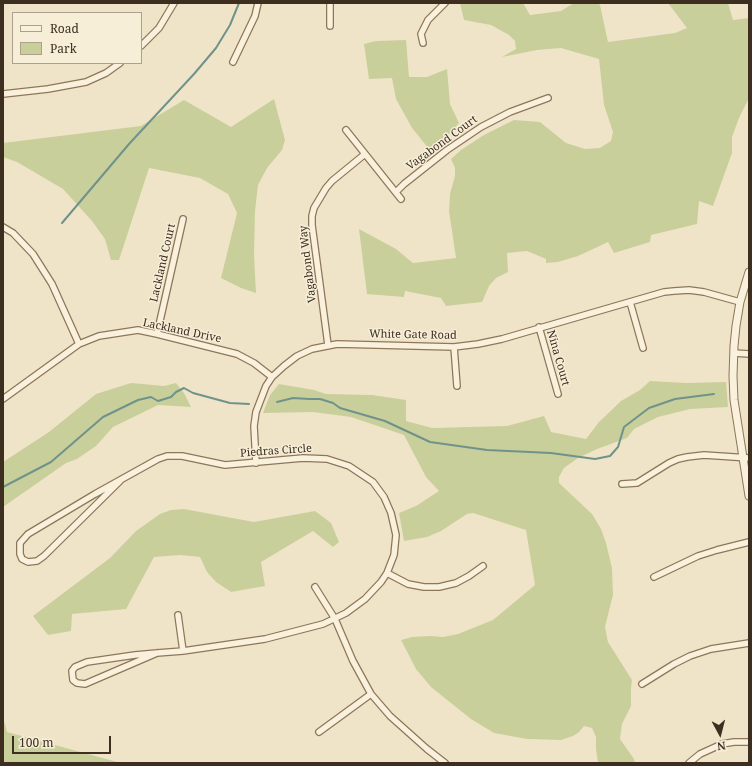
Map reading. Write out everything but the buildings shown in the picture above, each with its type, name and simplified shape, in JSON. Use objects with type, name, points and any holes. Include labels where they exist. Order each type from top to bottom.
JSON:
[{"type":"street","points":[[142,45],[159,28],[174,3]]},
{"type":"street","points":[[233,62],[255,16],[258,3]]},
{"type":"street","points":[[330,3],[330,26]]},
{"type":"street","points":[[423,43],[421,34],[428,20],[445,3]]},
{"type":"street","points":[[3,94],[48,89],[86,82],[106,73],[119,64]]},
{"type":"street","name":"Vagabond Court","points":[[396,192],[447,150],[481,127],[510,112],[548,98]]},
{"type":"street","points":[[346,130],[401,199]]},
{"type":"street","name":"Vagabond Way","points":[[328,345],[312,216],[317,202],[326,188],[332,181],[365,154]]},
{"type":"street","name":"Lackland Court","points":[[157,334],[183,219]]},
{"type":"street","points":[[3,227],[13,233],[33,254],[52,284],[79,344]]},
{"type":"street","points":[[749,272],[740,302],[734,353],[734,400],[746,458],[749,496]]},
{"type":"street","name":"White Gate Road","points":[[256,463],[254,426],[256,412],[266,386],[272,377],[298,356],[312,349],[328,345],[350,344],[454,347],[502,338],[664,292],[689,290],[704,292],[740,302]]},
{"type":"street","points":[[630,302],[643,348]]},
{"type":"street","name":"Nina Court","points":[[539,327],[558,394]]},
{"type":"street","name":"Lackland Drive","points":[[3,398],[79,344],[99,336],[138,330],[237,354],[254,363],[272,377]]},
{"type":"street","points":[[454,347],[457,386]]},
{"type":"street","points":[[734,353],[749,354]]},
{"type":"street","points":[[622,484],[637,483],[674,461],[687,456],[709,455],[746,458]]},
{"type":"street","name":"Piedras Circle","points":[[120,481],[44,556],[37,561],[28,562],[22,559],[20,554],[20,543],[28,534],[95,494],[158,459],[167,456],[182,456],[225,465],[303,458],[328,459],[349,466],[373,482],[384,497],[391,513],[396,535],[394,555],[387,573],[374,590],[356,607],[323,624],[265,639],[183,651],[157,653],[87,662],[75,667],[72,670],[72,675],[77,683],[85,684],[157,653]]},
{"type":"street","points":[[654,577],[698,556],[749,542]]},
{"type":"street","points":[[387,573],[408,584],[424,587],[439,587],[456,583],[470,576],[483,566]]},
{"type":"street","points":[[315,587],[335,618],[353,661],[371,694],[390,716],[422,745],[445,763]]},
{"type":"street","points":[[178,615],[183,651]]},
{"type":"street","points":[[642,684],[690,656],[710,649],[749,643]]},
{"type":"street","points":[[319,732],[371,694]]},
{"type":"street","points":[[689,763],[700,754],[716,746],[734,742],[749,742]]},
{"type":"green space","points":[[460,3],[523,3],[530,15],[561,11],[574,3],[597,3],[600,5],[608,42],[675,33],[687,28],[668,3],[728,3],[733,20],[749,18],[749,98],[732,137],[732,153],[713,206],[699,201],[697,224],[651,235],[650,242],[614,253],[608,242],[578,256],[558,262],[546,263],[546,259],[527,251],[507,253],[508,272],[496,278],[489,286],[482,302],[446,306],[441,298],[405,291],[404,297],[367,294],[359,229],[396,249],[413,263],[456,258],[449,211],[450,194],[455,176],[455,168],[451,159],[461,150],[484,135],[514,120],[540,122],[566,143],[585,149],[600,148],[611,141],[613,132],[604,105],[599,59],[561,48],[537,50],[502,57],[516,49],[515,41],[509,35],[491,25],[464,20]]},
{"type":"green space","points":[[406,40],[409,77],[427,77],[447,69],[450,104],[459,123],[451,132],[429,149],[412,128],[396,99],[392,78],[369,79],[364,44],[376,41]]},
{"type":"green space","points":[[274,99],[285,140],[282,150],[267,168],[258,185],[255,211],[254,255],[256,293],[241,288],[221,278],[237,213],[228,194],[200,178],[149,168],[119,260],[111,260],[105,239],[92,221],[63,189],[17,162],[3,157],[3,143],[141,126],[184,100],[231,127]]},
{"type":"green space","points":[[650,381],[686,383],[726,382],[728,407],[690,409],[658,417],[634,429],[627,438],[578,458],[564,468],[559,477],[559,483],[592,514],[601,529],[606,543],[612,568],[613,595],[605,627],[608,642],[632,680],[631,706],[622,724],[620,739],[634,759],[635,763],[598,763],[596,737],[592,728],[584,726],[573,736],[561,740],[527,739],[494,733],[471,719],[431,687],[416,669],[401,640],[412,637],[443,637],[458,634],[493,620],[535,585],[526,530],[473,513],[467,514],[441,531],[427,537],[404,541],[399,513],[416,506],[439,491],[426,477],[404,435],[351,417],[313,412],[263,413],[270,395],[279,384],[314,390],[326,394],[372,395],[406,400],[406,421],[432,428],[507,426],[544,416],[551,432],[586,439],[599,422],[621,401],[640,390]]},
{"type":"green space","points":[[131,383],[164,386],[176,383],[184,393],[191,407],[158,405],[113,427],[96,446],[77,459],[66,463],[3,507],[3,462],[49,432],[96,394]]},
{"type":"green space","points":[[184,509],[254,522],[315,511],[331,523],[339,542],[333,547],[313,531],[261,562],[265,586],[231,592],[216,582],[207,572],[200,557],[180,555],[154,557],[126,609],[72,614],[71,631],[48,635],[33,616],[110,558],[136,531],[160,514],[171,510]]},
{"type":"green space","points":[[3,717],[7,732],[121,763],[3,763]]},
{"type":"waterway","points":[[62,223],[129,144],[216,48],[230,25],[239,3]]},
{"type":"waterway","points":[[3,487],[51,462],[103,417],[138,400],[151,397],[158,401],[171,397],[176,392],[184,388],[193,393],[230,403],[249,404]]},
{"type":"waterway","points":[[277,402],[293,398],[320,399],[333,403],[340,408],[385,421],[430,442],[487,450],[551,453],[595,459],[610,456],[618,447],[624,427],[649,408],[675,399],[714,394]]}]
